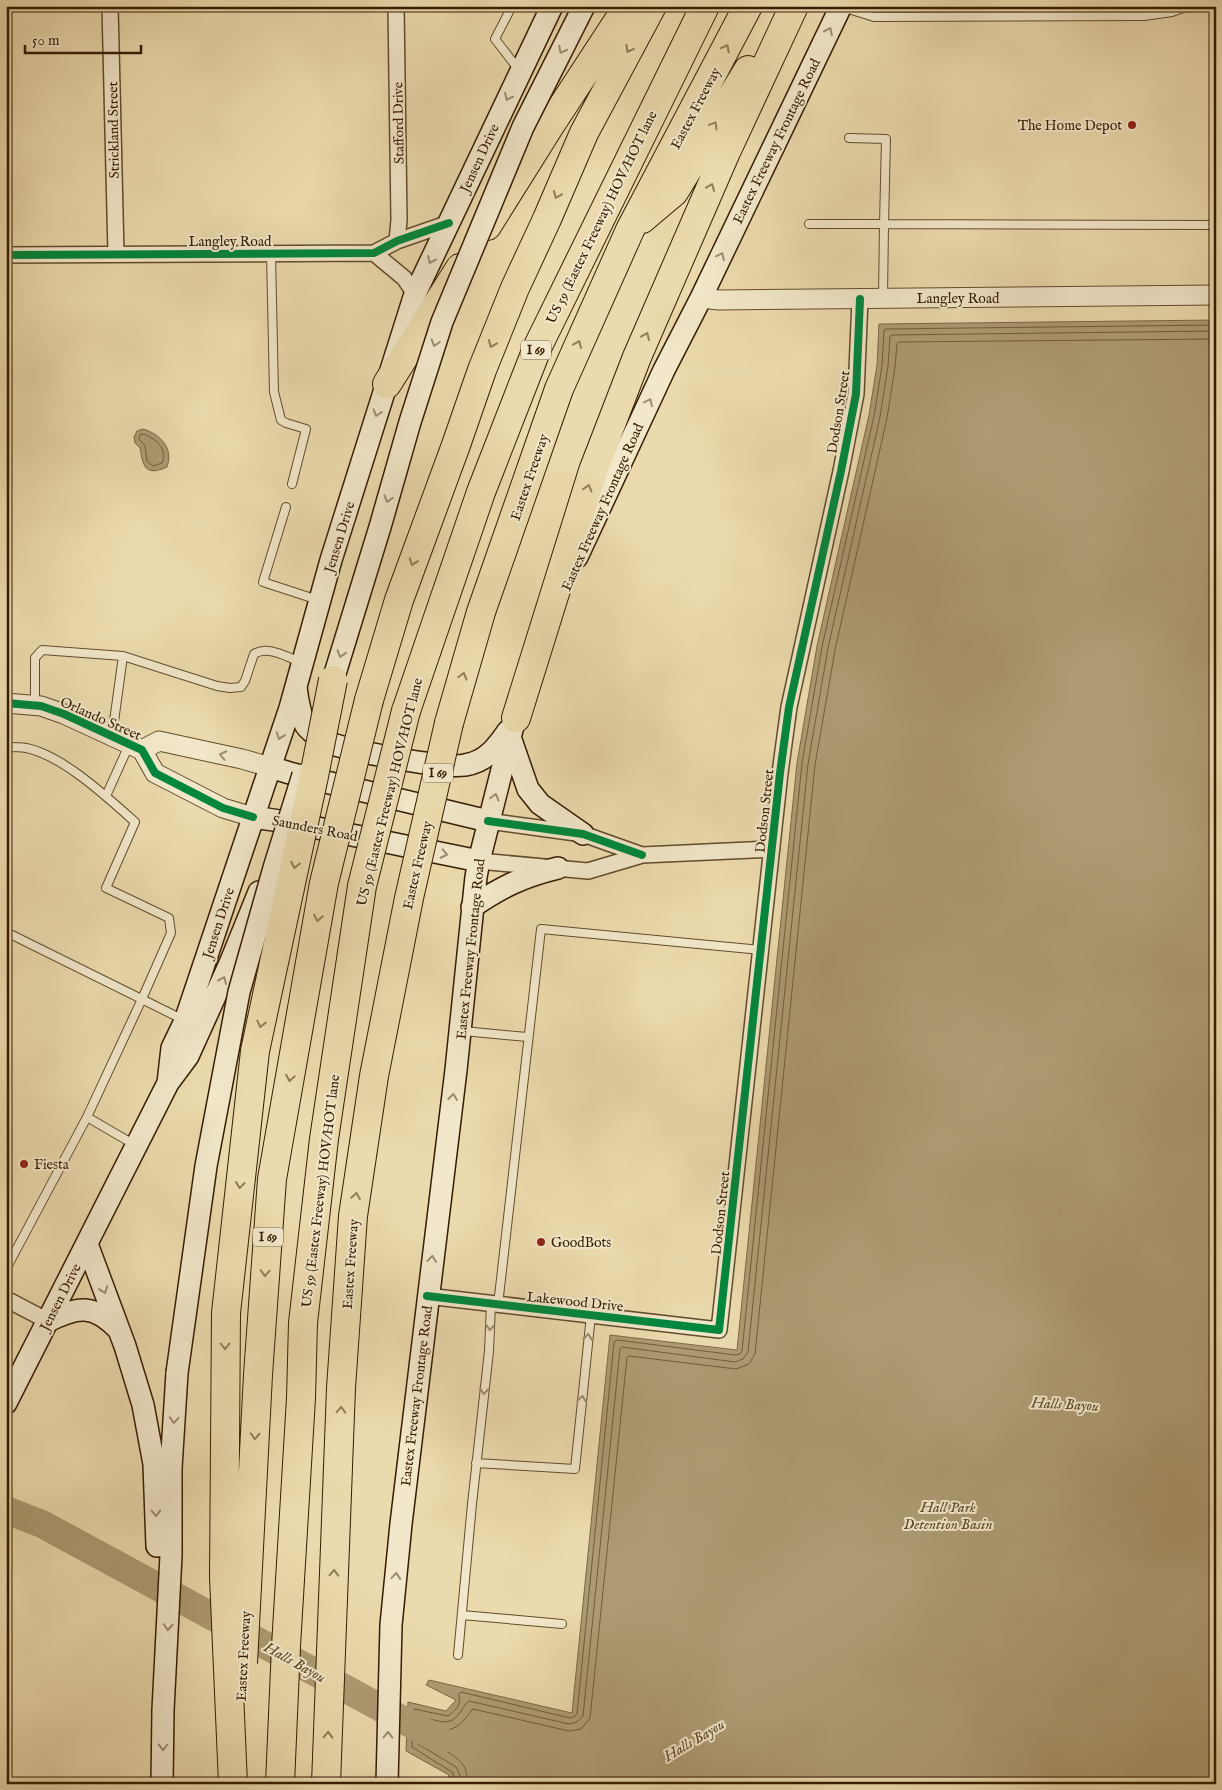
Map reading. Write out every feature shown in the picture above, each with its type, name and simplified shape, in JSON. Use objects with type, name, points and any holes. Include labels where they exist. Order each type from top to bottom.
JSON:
[{"type":"highway","points":[[387,384],[549,127],[628,6]]},
{"type":"highway","name":"Eastex Freeway","points":[[234,1784],[258,1375],[272,1179],[324,883],[369,700],[398,600],[482,370],[515,288],[584,133],[652,6]]},
{"type":"highway","name":"US 59 (Eastex Freeway) HOV/HOT lane","points":[[280,1784],[286,1646],[301,1398],[303,1323],[324,1140],[362,886],[406,711],[481,492],[538,346],[706,6]]},
{"type":"highway","name":"Eastex Freeway","points":[[326,1784],[341,1388],[353,1216],[374,1076],[403,926],[449,723],[481,612],[559,389],[630,230],[748,6]]},
{"type":"highway","points":[[630,230],[674,192],[786,6]]},
{"type":"highway","points":[[513,726],[593,472],[637,357],[726,152],[794,6]]},
{"type":"highway","points":[[234,1784],[224,1577],[226,1313],[254,1051],[333,680]]},
{"type":"main road","name":"Jensen Drive","points":[[168,1083],[172,1048],[185,1021],[296,687],[334,551],[415,294],[552,6]]},
{"type":"main road","points":[[163,1466],[178,1373],[206,1166],[239,992],[274,868],[442,322],[523,127],[584,6]]},
{"type":"main road","name":"Eastex Freeway Frontage Road","points":[[387,1784],[391,1625],[401,1524],[461,1031],[472,907],[478,861],[488,821],[513,726],[582,544],[664,370],[701,298],[841,6]]},
{"type":"main road","points":[[296,687],[305,725],[321,739],[358,750],[437,764],[464,765],[482,759],[497,747],[513,726]]},
{"type":"main road","points":[[513,726],[528,789],[540,804],[583,834]]},
{"type":"main road","name":"Saunders Road","points":[[270,767],[488,821]]},
{"type":"main road","name":"Saunders Road","points":[[253,817],[294,822],[478,861]]},
{"type":"main road","name":"Jensen Drive","points":[[6,1403],[168,1083],[188,1056],[232,961],[271,864],[294,822]]},
{"type":"main road","points":[[472,907],[497,890],[515,881],[558,868]]},
{"type":"main road","points":[[87,1244],[126,1346],[142,1405],[163,1466],[171,1555],[163,1710],[162,1784]]},
{"type":"main road","points":[[48,1321],[65,1312],[80,1308],[95,1310],[118,1329]]},
{"type":"street","name":"Strickland Street","points":[[110,6],[116,254]]},
{"type":"street","name":"Stafford Drive","points":[[396,6],[399,220],[397,241]]},
{"type":"street","name":"Langley Road","points":[[6,255],[374,253],[397,241],[448,223]]},
{"type":"street","points":[[374,253],[404,278],[415,294]]},
{"type":"street","name":"Langley Road","points":[[701,298],[719,300],[1216,296]]},
{"type":"street","name":"Dodson Street","points":[[719,1330],[780,773],[789,707],[856,394],[860,299]]},
{"type":"street","name":"Orlando Street","points":[[6,703],[35,705],[64,714],[136,747],[155,773],[223,808],[253,817]]},
{"type":"street","name":"Orlando Street","points":[[136,747],[159,741],[270,767]]},
{"type":"street","name":"Saunders Road","points":[[488,821],[583,834],[642,856]]},
{"type":"street","name":"Saunders Road","points":[[478,861],[588,871],[642,856],[772,849]]},
{"type":"street","name":"Lakewood Drive","points":[[428,1296],[719,1330]]},
{"type":"street","points":[[6,1299],[48,1321]]},
{"type":"lane","points":[[512,6],[495,39],[520,72]]},
{"type":"lane","points":[[841,6],[874,17],[1144,16],[1172,12],[1189,6]]},
{"type":"lane","points":[[850,138],[886,139],[883,299]]},
{"type":"lane","points":[[809,224],[1216,225]]},
{"type":"lane","points":[[271,254],[274,392],[281,420],[306,429],[292,484]]},
{"type":"lane","points":[[286,507],[264,582],[320,600]]},
{"type":"lane","points":[[35,705],[34,658],[42,650],[123,656],[217,686],[230,688],[241,687],[245,682],[254,654],[260,650],[268,650],[302,662]]},
{"type":"lane","points":[[112,736],[123,656]]},
{"type":"lane","points":[[6,747],[26,748],[49,757],[71,770],[106,796],[135,822],[106,888],[169,918],[171,933],[86,1117],[6,1269]]},
{"type":"lane","points":[[106,796],[136,747]]},
{"type":"lane","points":[[458,1655],[476,1463],[494,1304],[541,929],[761,950]]},
{"type":"lane","points":[[6,932],[185,1021]]},
{"type":"lane","points":[[461,1031],[527,1037]]},
{"type":"lane","points":[[86,1117],[137,1146]]},
{"type":"lane","points":[[476,1463],[575,1469],[590,1316]]},
{"type":"lane","points":[[462,1615],[562,1624]]},
{"type":"water","name":"Hall Park Detention Basin","points":[[1216,320],[1216,1784],[445,1784],[449,1775],[406,1751],[408,1702],[446,1711],[456,1700],[426,1685],[429,1680],[572,1713],[610,1335],[737,1350],[797,763],[817,646],[869,415],[877,365],[879,324]]},
{"type":"water","points":[[143,429],[155,434],[164,443],[169,454],[167,467],[154,471],[146,468],[144,465],[140,448],[135,443],[134,437],[137,431]]},
{"type":"waterway","name":"Halls Bayou","points":[[6,1510],[42,1524],[440,1740]]},
{"type":"cycle path","points":[[6,255],[374,253],[397,241],[449,223]]},
{"type":"cycle path","points":[[427,1296],[719,1330],[780,773],[789,707],[856,394],[860,299]]},
{"type":"cycle path","points":[[6,703],[41,706],[64,714],[142,750],[155,773],[223,808],[253,817]]},
{"type":"cycle path","points":[[488,821],[583,834],[642,855]]},
{"type":"place","name":"The Home Depot","points":[[1132,125]]},
{"type":"place","name":"Fiesta","points":[[24,1164]]},
{"type":"place","name":"GoodBots","points":[[541,1242]]}]
